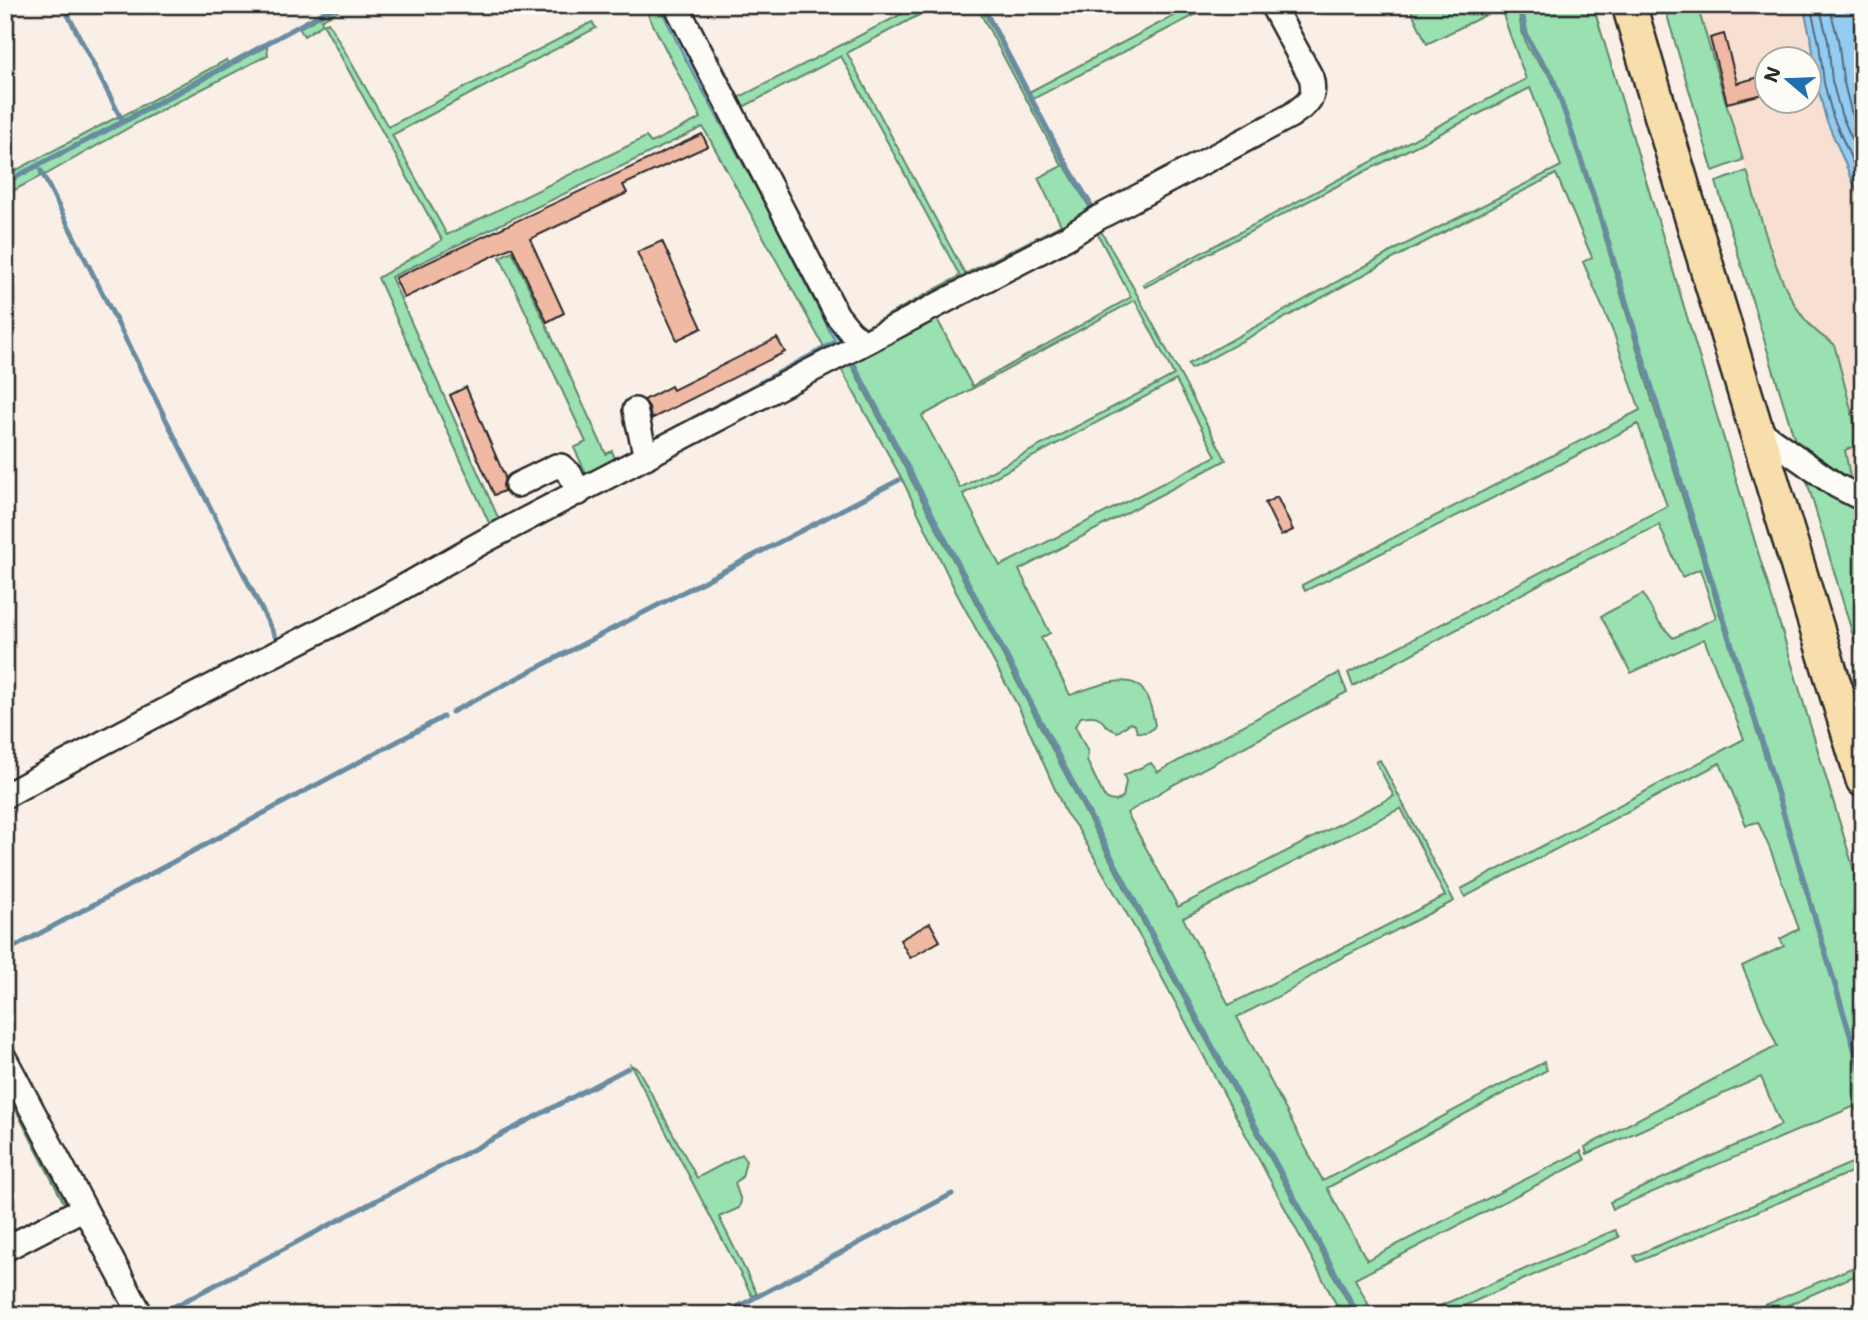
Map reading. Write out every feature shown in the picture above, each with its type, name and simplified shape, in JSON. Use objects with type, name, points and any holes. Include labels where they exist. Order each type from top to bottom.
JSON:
[{"type":"highway","points":[[1629,5],[1683,193],[1863,780]]},
{"type":"street","points":[[676,5],[837,315],[862,342]]},
{"type":"street","points":[[5,796],[862,342],[1068,237],[1098,218],[1290,116],[1307,104],[1313,94],[1311,77],[1272,5]]},
{"type":"street","points":[[635,410],[646,457]]},
{"type":"street","points":[[1756,429],[1837,486],[1863,499]]},
{"type":"street","points":[[517,485],[561,466],[570,474],[579,493]]},
{"type":"street","points":[[5,1059],[141,1315]]},
{"type":"street","points":[[5,1249],[84,1208]]},
{"type":"shaded area","points":[[1697,5],[1803,5],[1812,46],[1752,46],[1752,116],[1822,116],[1822,103],[1826,119],[1863,205],[1863,529],[1845,449],[1860,444],[1834,344],[1814,330],[1796,307],[1783,282]]},
{"type":"green space","points":[[342,5],[348,5],[321,20],[323,24],[304,36],[299,28]]},
{"type":"green space","points":[[659,5],[835,341],[824,347],[703,127],[391,277],[500,522],[491,527],[378,278],[442,240],[323,24],[328,22],[388,127],[592,22],[596,28],[392,135],[447,235],[646,137],[651,143],[701,118],[644,7]]},
{"type":"green space","points":[[919,5],[938,5],[847,53],[965,274],[1061,225],[1038,178],[1062,166],[976,5],[980,5],[1065,166],[1094,215],[860,334],[708,61],[718,55],[738,98]],"holes":[[[841,56],[960,276],[866,327],[854,320],[743,107]]]},
{"type":"green space","points":[[1194,5],[1214,5],[1033,99],[1029,92]]},
{"type":"green space","points":[[1416,5],[1506,5],[1427,44],[1410,8]]},
{"type":"green space","points":[[1509,5],[1518,5],[1527,46],[1551,77],[1597,212],[1655,410],[1759,738],[1863,1083],[1863,1125],[1855,1106],[1613,1209],[1610,1202],[1781,1125],[1761,1077],[1587,1154],[1585,1147],[1777,1046],[1742,966],[1784,946],[1780,939],[1799,929],[1758,822],[1746,825],[1720,763],[1465,897],[1461,889],[1744,739],[1704,639],[1631,673],[1601,616],[1643,594],[1658,621],[1673,638],[1716,618],[1700,569],[1682,577],[1659,525],[1560,573],[1353,686],[1348,673],[1667,506],[1638,424],[1305,591],[1302,585],[1640,410],[1614,334],[1583,262],[1592,257],[1556,174],[1191,369],[1188,364],[1398,248],[1561,166],[1530,88],[1145,287],[1143,284],[1526,79],[1504,18],[1504,10]]},
{"type":"green space","points":[[1522,5],[1593,5],[1863,900],[1863,1073],[1600,211],[1553,74],[1528,36]]},
{"type":"green space","points":[[1664,5],[1697,5],[1743,160],[1713,171]]},
{"type":"green space","points":[[267,46],[268,55],[146,118],[45,175],[41,170],[41,176],[5,195],[5,184]]},
{"type":"green space","points":[[226,60],[228,63],[124,119],[122,116]]},
{"type":"green space","points":[[119,116],[121,121],[5,181],[5,176]]},
{"type":"green space","points":[[1747,171],[1773,256],[1792,299],[1816,331],[1834,344],[1860,444],[1845,450],[1851,482],[1811,458],[1795,441],[1716,182]]},
{"type":"green space","points":[[1095,229],[1102,233],[1133,287],[1226,460],[1019,570],[1050,633],[1041,638],[1070,695],[1118,681],[1136,684],[1149,702],[1155,725],[1148,732],[1137,732],[1135,725],[1130,723],[1118,732],[1095,716],[1081,717],[1075,726],[1088,752],[1087,761],[1104,796],[1116,801],[1123,797],[1126,782],[1124,775],[1151,763],[1158,772],[1339,673],[1347,692],[1169,787],[1127,813],[1178,907],[1394,796],[1376,762],[1380,760],[1454,901],[1331,963],[1289,991],[1237,1017],[1323,1181],[1544,1062],[1547,1070],[1327,1188],[1367,1260],[1581,1151],[1585,1160],[1355,1279],[1374,1315],[1359,1315],[1156,940],[851,357],[848,359],[1153,942],[1355,1315],[1342,1315],[1143,942],[1078,829],[1065,812],[1020,710],[956,592],[902,479],[836,360],[932,309],[972,386],[1131,297]],"holes":[[[1135,300],[1174,375],[960,488],[922,416]],[[1176,380],[1216,456],[1000,566],[963,494]],[[1401,808],[1445,896],[1229,1005],[1183,918]]]},
{"type":"green space","points":[[512,251],[606,454],[612,451],[615,459],[587,475],[574,448],[586,442],[500,257]]},
{"type":"green space","points":[[1806,478],[1857,508],[1863,529],[1863,669]]},
{"type":"green space","points":[[631,1065],[638,1069],[697,1178],[742,1154],[746,1161],[742,1177],[735,1183],[741,1201],[739,1208],[719,1217],[757,1294],[752,1296]]},
{"type":"green space","points":[[5,1071],[73,1199],[66,1207],[5,1089]]},
{"type":"green space","points":[[1863,1158],[1863,1167],[1637,1262],[1634,1256]]},
{"type":"green space","points":[[1615,1230],[1619,1237],[1444,1315],[1419,1315]]},
{"type":"green space","points":[[1863,1263],[1863,1272],[1765,1315],[1742,1315]]},
{"type":"water","points":[[659,5],[665,5],[846,340],[654,442],[652,439],[835,341]]},
{"type":"water","points":[[1803,5],[1863,5],[1863,205],[1826,119],[1822,103],[1822,46],[1812,44]]},
{"type":"building","points":[[1724,34],[1737,83],[1752,79],[1752,97],[1727,103],[1710,38]]},
{"type":"building","points":[[702,134],[708,146],[623,185],[627,193],[530,239],[564,313],[547,322],[512,247],[404,298],[395,278]]},
{"type":"building","points":[[662,241],[702,328],[677,340],[637,252]]},
{"type":"building","points":[[777,338],[785,352],[651,419],[649,407],[644,400],[671,386],[673,390]]},
{"type":"building","points":[[466,387],[505,477],[504,491],[494,495],[450,395]]},
{"type":"building","points":[[1277,497],[1293,530],[1281,536],[1265,503]]},
{"type":"building","points":[[930,923],[940,941],[910,958],[900,940]]},
{"type":"waterway","points":[[63,5],[123,122]]},
{"type":"waterway","points":[[5,182],[131,118],[337,5]]},
{"type":"waterway","points":[[982,5],[1059,151],[1094,210]]},
{"type":"waterway","points":[[1521,5],[1525,32],[1533,49],[1552,75],[1599,211],[1863,1077]]},
{"type":"waterway","points":[[41,171],[278,642]]},
{"type":"waterway","points":[[850,357],[1155,940],[1358,1315]]},
{"type":"waterway","points":[[452,712],[899,480]]},
{"type":"waterway","points":[[5,952],[443,717]]},
{"type":"waterway","points":[[5,1036],[17,1058]]},
{"type":"waterway","points":[[158,1315],[628,1068]]},
{"type":"waterway","points":[[722,1315],[952,1194]]}]
